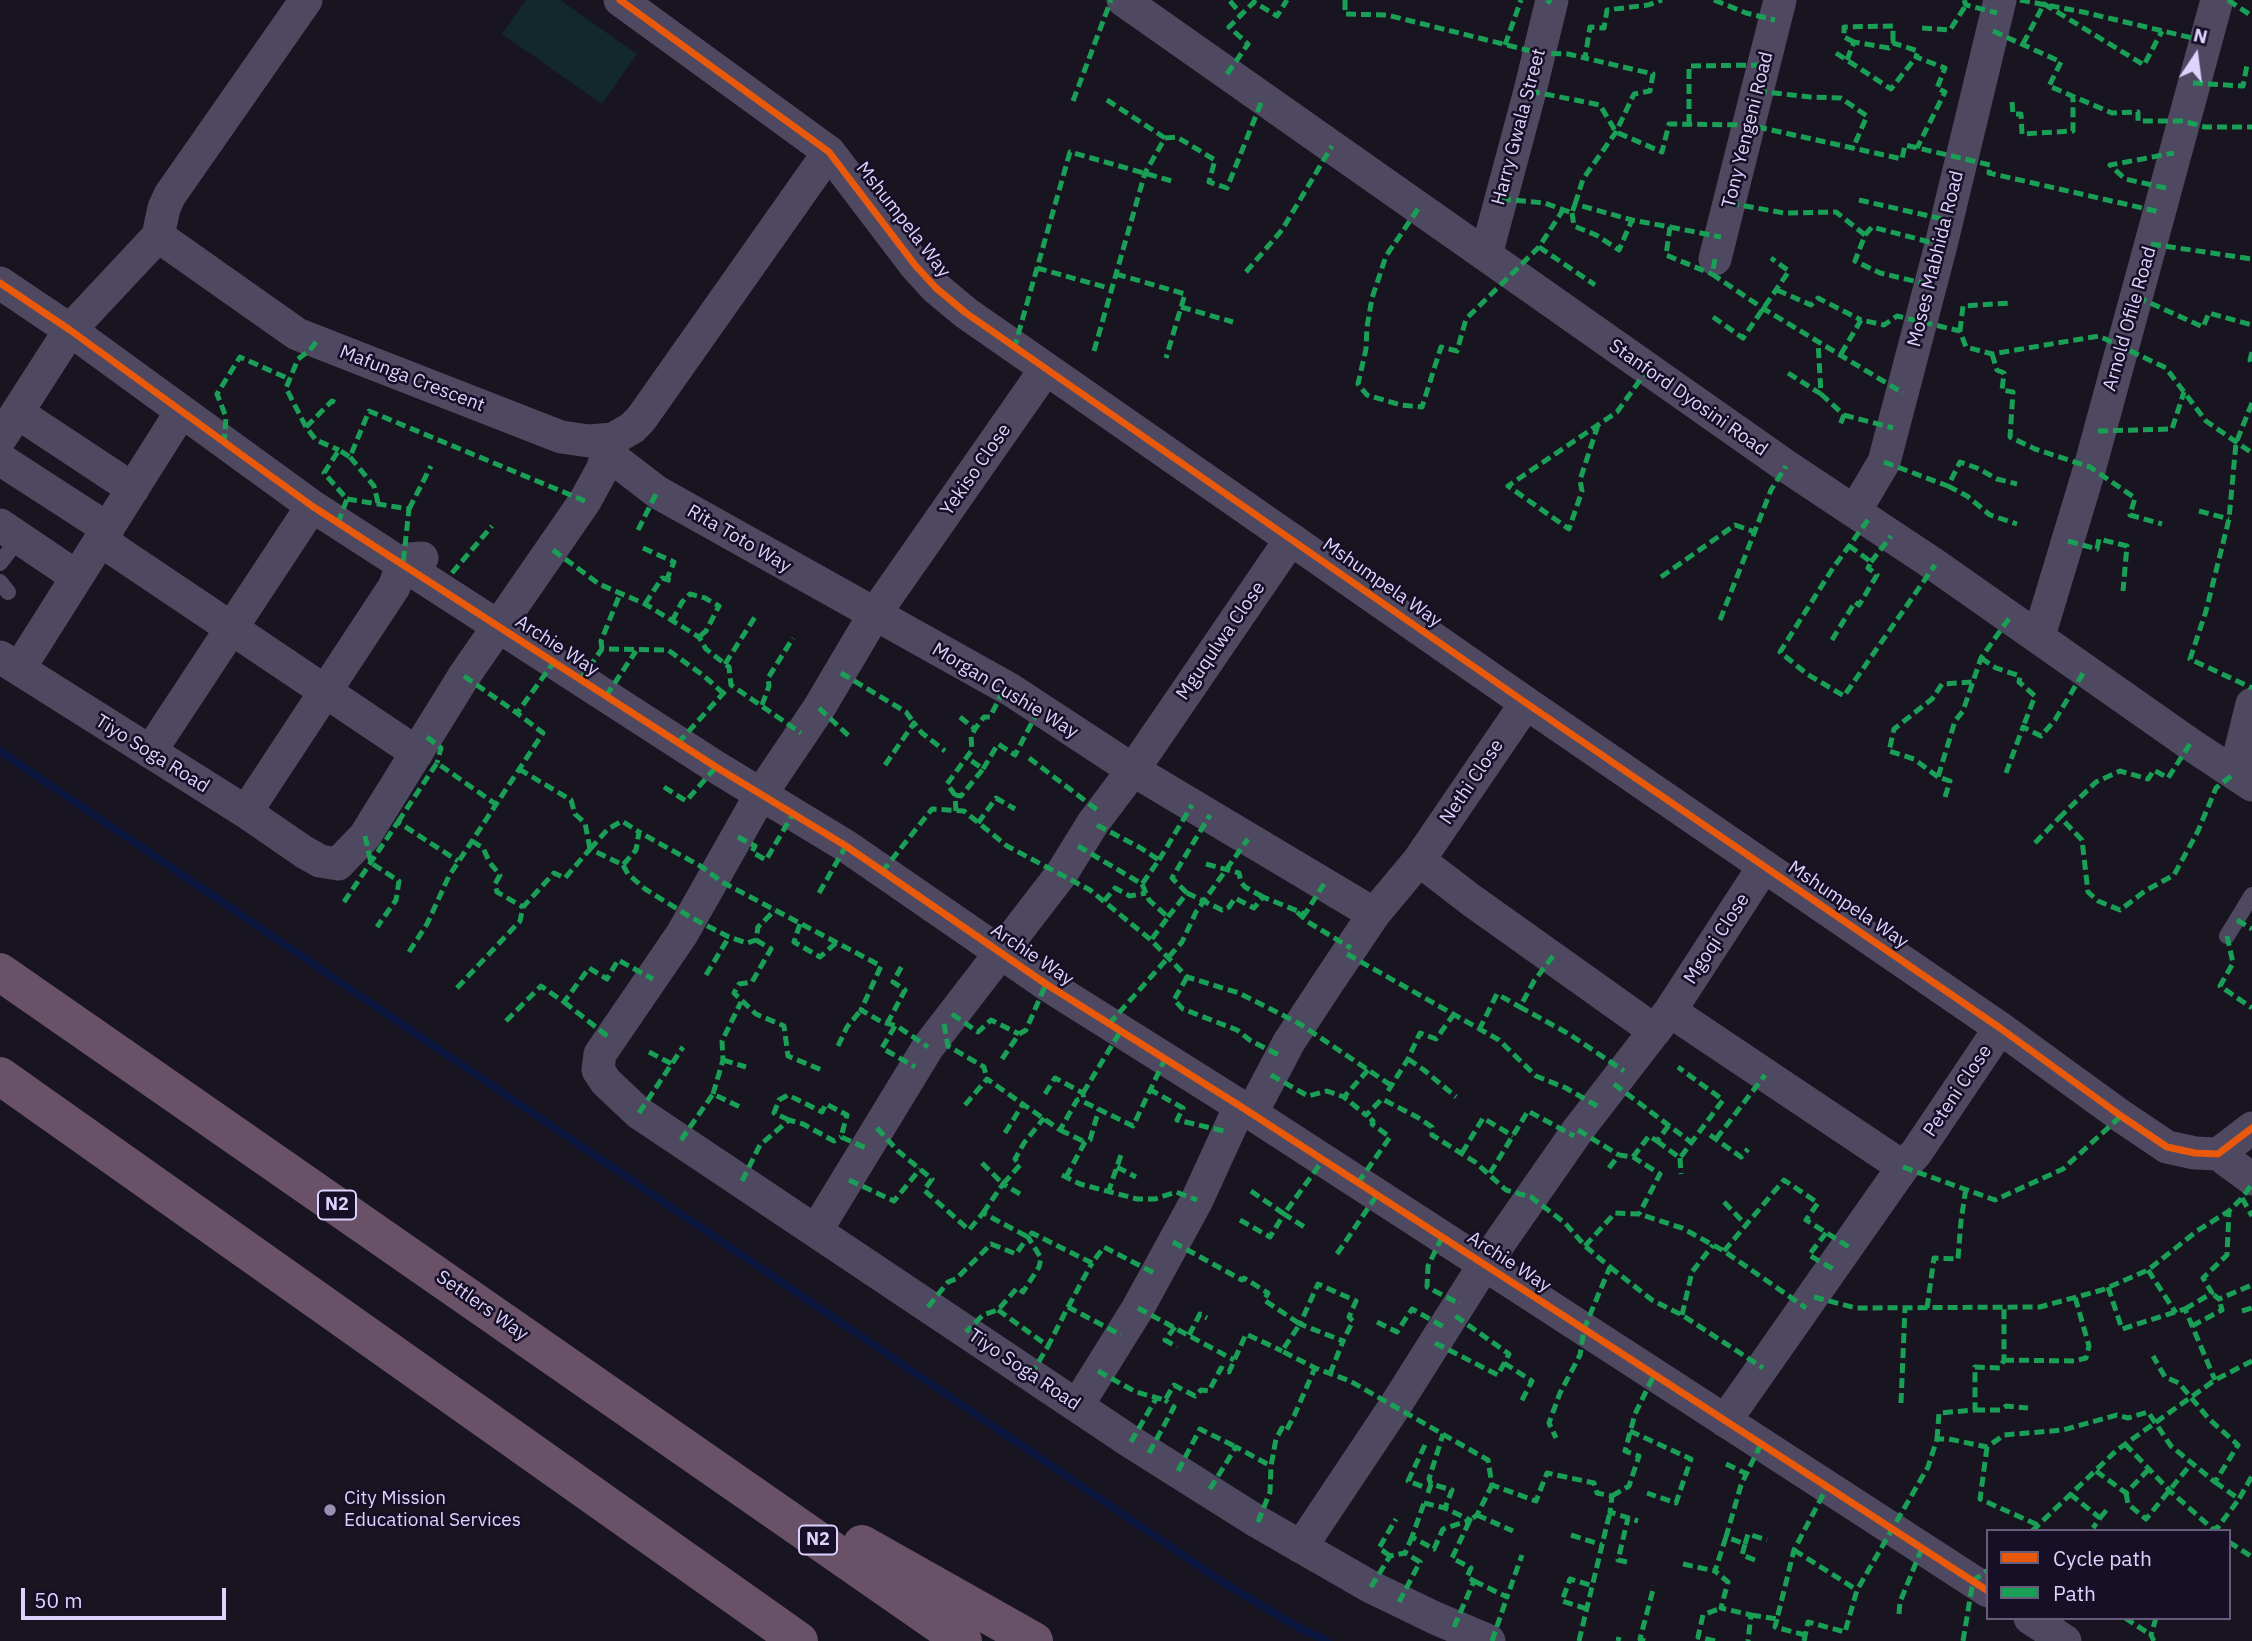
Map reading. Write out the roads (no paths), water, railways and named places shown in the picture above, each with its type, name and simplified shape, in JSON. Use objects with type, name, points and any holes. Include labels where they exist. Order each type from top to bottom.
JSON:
[{"type":"highway","name":"Settlers Way","points":[[0,972],[963,1641]]},
{"type":"highway","points":[[0,1076],[799,1641]]},
{"type":"highway","points":[[674,1438],[1034,1641]]},
{"type":"street","points":[[133,489],[9,426],[70,330],[158,236],[164,208],[170,195],[306,0]]},
{"type":"street","name":"Harry Gwala Street","points":[[1486,255],[1552,0]]},
{"type":"street","name":"Tony Yengeni Road","points":[[1715,259],[1780,0]]},
{"type":"street","name":"Moses Mabhida Road","points":[[1855,511],[1884,462],[1941,245],[2000,0]]},
{"type":"street","name":"Arnold Ofile Road","points":[[2039,636],[2090,467],[2217,0]]},
{"type":"street","name":"Mshumpela Way","points":[[625,1],[829,152],[915,265],[936,288],[966,313],[1526,703],[2000,1028],[2167,1147],[2195,1153],[2218,1154]]},
{"type":"street","name":"Stanford Dyosini Road","points":[[1127,1],[1786,466],[2039,636],[2243,779]]},
{"type":"street","points":[[611,447],[653,405],[829,152]]},
{"type":"street","name":"Mafunga Crescent","points":[[158,236],[297,334],[561,437],[611,447]]},
{"type":"street","name":"Archie Way","points":[[0,283],[70,330],[312,506],[402,564],[504,619],[706,761],[846,846],[1000,953],[1164,1060],[1986,1590]]},
{"type":"street","name":"Yekiso Close","points":[[600,1054],[682,934],[761,794],[841,673],[874,615],[1045,370]]},
{"type":"street","points":[[9,663],[77,576],[181,412]]},
{"type":"street","name":"Rita Toto Way","points":[[611,447],[657,492],[874,615]]},
{"type":"street","name":"Tiyo Soga Road","points":[[9,663],[246,812],[304,852],[327,863],[338,864],[366,836],[452,694],[585,501],[611,447]]},
{"type":"street","points":[[0,459],[230,629],[417,753]]},
{"type":"street","points":[[150,752],[312,506]]},
{"type":"street","name":"Mguqulwa Close","points":[[816,1231],[915,1067],[1062,873],[1096,818],[1142,756],[1282,552],[1294,541]]},
{"type":"street","points":[[6,542],[77,576]]},
{"type":"street","points":[[246,812],[394,587],[402,564]]},
{"type":"street","name":"Morgan Cushie Way","points":[[874,615],[1011,691],[1142,756],[1374,914]]},
{"type":"street","name":"Nethi Close","points":[[1077,1406],[1138,1308],[1245,1110],[1294,1033],[1374,914],[1419,860],[1526,703]]},
{"type":"street","points":[[2243,779],[2252,704]]},
{"type":"street","points":[[1419,860],[1471,900],[1662,1021],[1910,1160]]},
{"type":"street","name":"Mgoqi Close","points":[[1301,1547],[1485,1265],[1578,1129],[1662,1021],[1764,866]]},
{"type":"street","name":"Peteni Close","points":[[1725,1421],[2000,1028]]},
{"type":"street","name":"Tiyo Soga Road","points":[[600,1054],[597,1064],[600,1075],[639,1113],[1077,1406],[1301,1547],[1399,1602],[1489,1641]]},
{"type":"street","points":[[2252,1128],[2218,1154],[2252,1179]]},
{"type":"street","points":[[2033,1620],[2065,1641]]},
{"type":"lane","points":[[2227,936],[2252,895]]},
{"type":"waterway","points":[[0,751],[1221,1581],[1299,1628],[1327,1641]]},
{"type":"place","name":"City Mission Educational Services","points":[[330,1510]]}]
